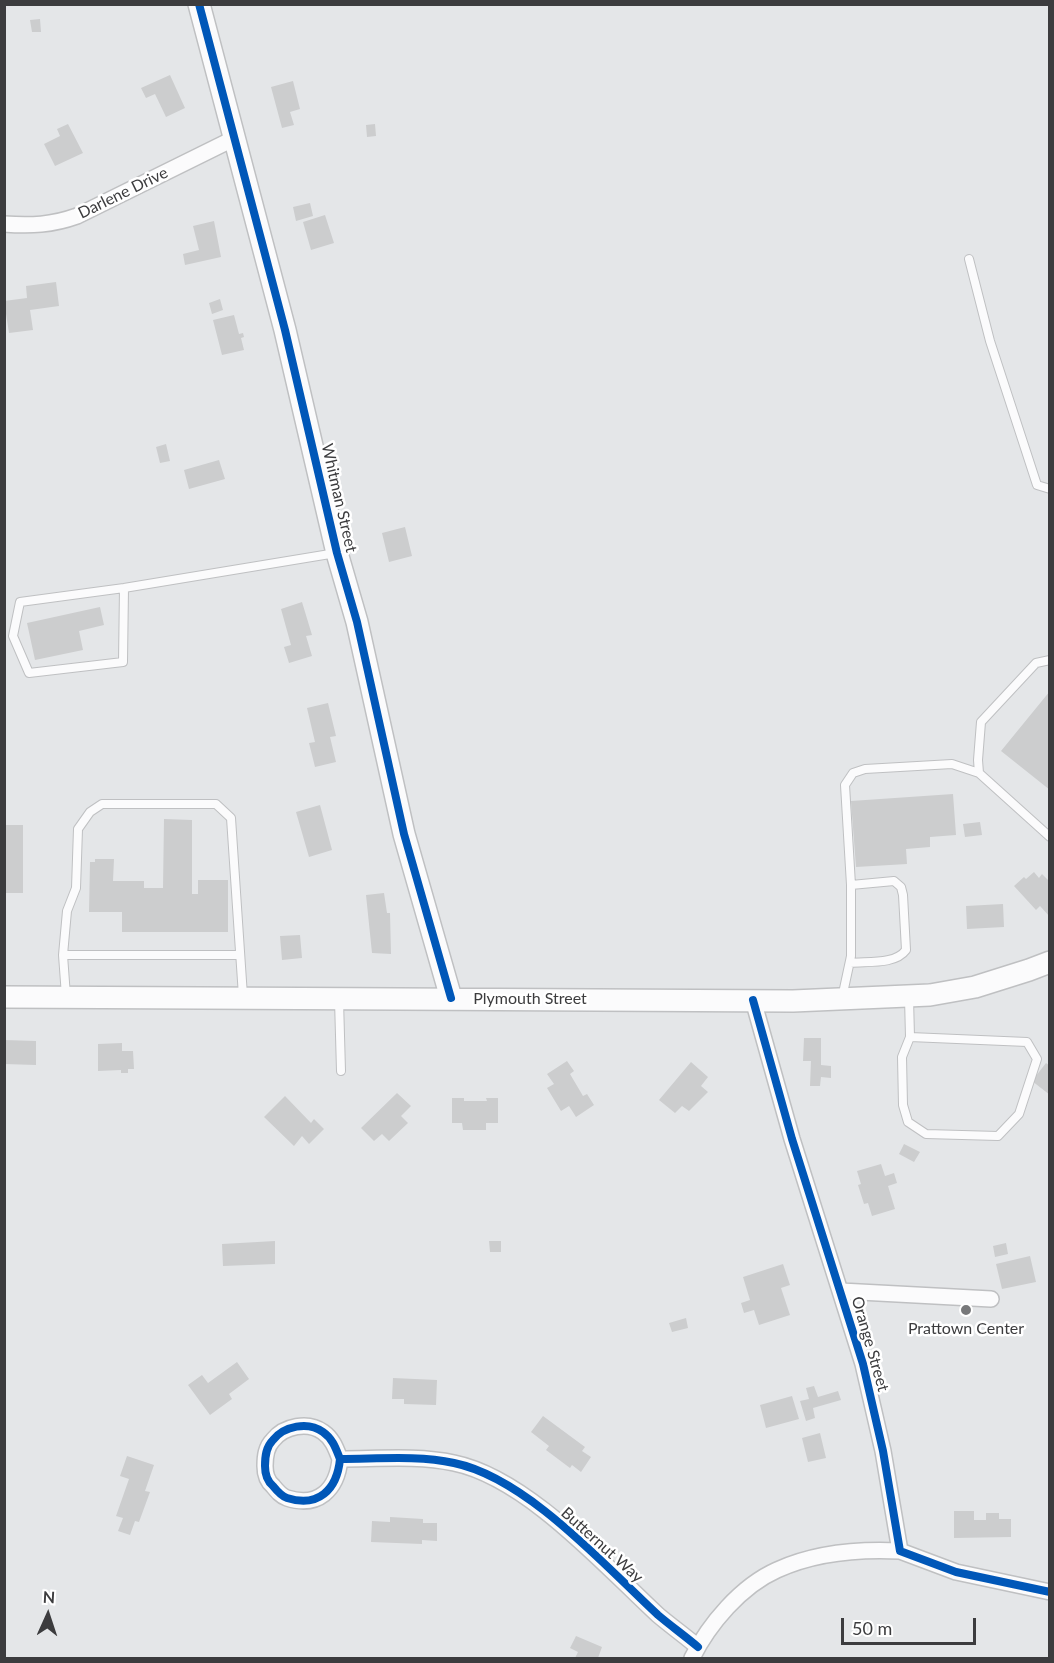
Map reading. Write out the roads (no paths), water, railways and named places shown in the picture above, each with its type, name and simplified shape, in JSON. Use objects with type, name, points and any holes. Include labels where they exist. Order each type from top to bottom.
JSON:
[{"type":"main road","name":"Whitman Street","points":[[199,4],[287,341],[337,553],[357,622],[407,845],[451,998]]},
{"type":"main road","name":"Plymouth Street","points":[[4,997],[842,999],[930,995],[975,987],[1048,966]]},
{"type":"street","name":"Darlene Drive","points":[[4,224],[26,226],[52,224],[77,216],[235,138]]},
{"type":"street","name":"Orange Street","points":[[753,1000],[872,1401],[900,1551]]},
{"type":"street","points":[[841,1291],[991,1299]]},
{"type":"street","points":[[304,1426],[322,1431],[335,1445],[340,1459],[339,1474],[333,1486],[320,1497],[303,1502],[284,1497],[269,1483],[265,1472],[265,1454],[273,1439],[289,1428],[304,1426]]},
{"type":"street","name":"Butternut Way","points":[[340,1459],[431,1460],[456,1463],[480,1471],[510,1487],[576,1537],[660,1616],[695,1653]]},
{"type":"street","points":[[695,1653],[717,1621],[735,1601],[759,1581],[776,1570],[840,1554],[877,1549],[900,1551],[956,1572],[1050,1592]]},
{"type":"lane","points":[[969,259],[990,341],[1037,485],[1050,489]]},
{"type":"lane","points":[[124,588],[123,662],[29,673],[13,636],[20,602],[124,588],[337,553]]},
{"type":"lane","points":[[980,773],[978,760],[981,722],[1036,663],[1050,660]]},
{"type":"lane","points":[[842,999],[850,963],[851,885],[845,785],[853,773],[865,769],[952,764],[980,773],[1050,837]]},
{"type":"lane","points":[[66,997],[63,955],[67,911],[76,888],[78,829],[90,812],[102,804],[216,804],[231,818],[243,998]]},
{"type":"lane","points":[[850,963],[892,960],[901,957],[906,950],[901,887],[894,881],[851,885]]},
{"type":"lane","points":[[63,955],[240,955]]},
{"type":"lane","points":[[909,996],[910,1037],[902,1057],[903,1106],[908,1122],[926,1134],[998,1136],[1019,1114],[1037,1059],[1027,1042],[910,1037]]},
{"type":"lane","points":[[339,998],[340,1071]]},
{"type":"place","name":"Prattown Center","points":[[966,1310]]}]
